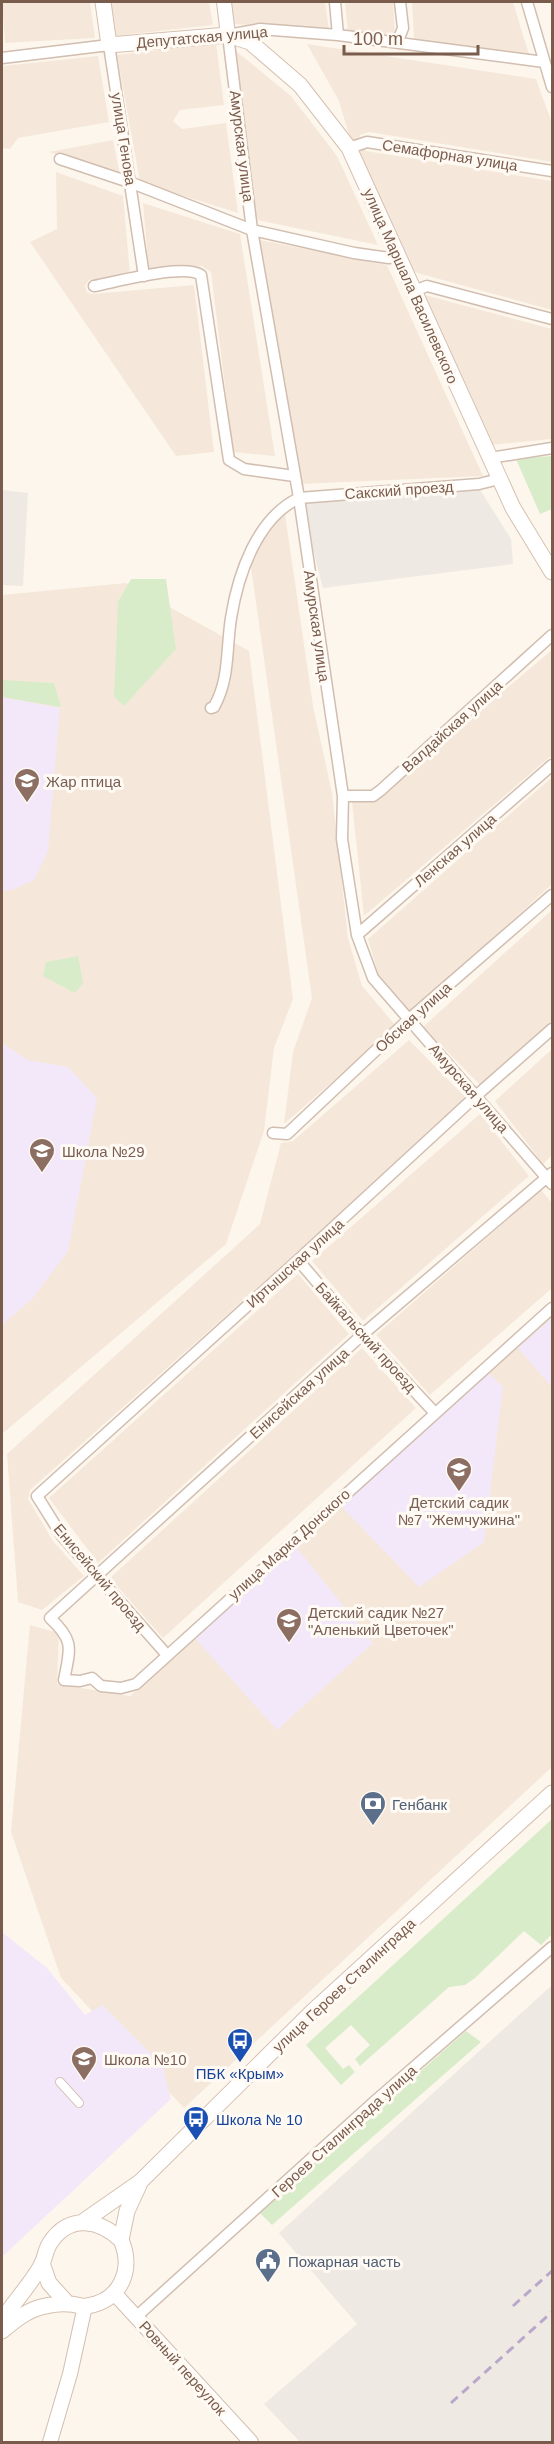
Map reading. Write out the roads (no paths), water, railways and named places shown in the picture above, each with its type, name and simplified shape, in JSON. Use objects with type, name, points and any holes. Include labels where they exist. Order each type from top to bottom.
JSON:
[{"type":"main road","name":"улица Генова","points":[[103,2],[109,45]]},
{"type":"main road","name":"Депутатская улица","points":[[109,45],[228,35]]},
{"type":"main road","name":"улица Маршала Василевского","points":[[228,35],[250,42],[296,81],[325,114],[349,148],[499,479],[520,521],[552,572]]},
{"type":"main road","name":"улица Героев Сталинграда","points":[[84,2221],[140,2182],[313,2011],[552,1793]]},
{"type":"main road","name":"улица Героев Сталинграда","points":[[121,2240],[127,2211],[140,2182]]},
{"type":"main road","points":[[2,2320],[42,2263],[55,2237],[67,2227],[84,2221],[102,2225],[121,2240],[127,2262],[125,2276],[115,2294],[85,2306],[68,2304],[30,2311],[2,2331]]},
{"type":"main road","points":[[42,2263],[49,2283],[68,2304]]},
{"type":"street","name":"Амурская улица","points":[[224,2],[252,230],[298,498],[343,796],[342,839],[357,935],[373,978],[550,1178]]},
{"type":"street","points":[[335,2],[338,35]]},
{"type":"street","points":[[398,41],[403,28],[400,2]]},
{"type":"street","points":[[527,2],[552,87]]},
{"type":"street","name":"Депутатская улица","points":[[228,35],[260,29],[338,35],[398,41],[544,62]]},
{"type":"street","name":"Депутатская улица","points":[[2,58],[109,45]]},
{"type":"street","name":"улица Генова","points":[[109,45],[132,183],[144,276]]},
{"type":"street","name":"Семафорная улица","points":[[349,148],[367,142],[552,171]]},
{"type":"street","points":[[60,159],[132,183],[252,230],[354,254],[389,258],[398,254]]},
{"type":"street","points":[[94,286],[144,276],[190,271],[198,273],[203,279],[229,460],[244,469],[294,476]]},
{"type":"street","points":[[414,291],[427,286],[552,319]]},
{"type":"street","points":[[490,458],[552,448]]},
{"type":"street","name":"Сакский проезд","points":[[298,498],[479,484],[499,479]]},
{"type":"street","points":[[211,708],[214,707],[225,684],[231,617],[245,564],[268,524],[279,510],[298,498]]},
{"type":"street","name":"Валдайская улица","points":[[343,796],[373,796],[552,635]]},
{"type":"street","name":"Ленская улица","points":[[357,935],[552,765]]},
{"type":"street","name":"Обская улица","points":[[273,1132],[287,1134],[408,1020],[552,895]]},
{"type":"street","name":"Иртышская улица","points":[[37,1496],[552,1029]]},
{"type":"street","name":"Енисейская улица","points":[[50,1618],[362,1335],[550,1178]]},
{"type":"street","name":"Байкальский проезд","points":[[298,1260],[362,1335],[435,1413]]},
{"type":"street","name":"улица Марка Донского","points":[[50,1618],[70,1641],[64,1680],[80,1681],[92,1678],[100,1686],[136,1684],[552,1308]]},
{"type":"street","name":"Енисейский проезд","points":[[37,1496],[62,1536],[167,1655]]},
{"type":"street","name":"Героев Сталинграда улица","points":[[136,2317],[375,2101],[552,1947]]},
{"type":"street","points":[[60,2082],[79,2103]]},
{"type":"street","name":"Ровный переулок","points":[[115,2294],[251,2442]]},
{"type":"street","points":[[50,2442],[70,2374],[85,2306]]},
{"type":"railway","points":[[513,2306],[552,2271]]},
{"type":"railway","points":[[451,2403],[552,2312]]},
{"type":"place","name":"Жар птица","points":[[27,804]]},
{"type":"place","name":"Школа №29","points":[[42,1174]]},
{"type":"place","name":"Детский садик №7 \"Жемчужина\"","points":[[459,1493]]},
{"type":"place","name":"Детский садик №27 \"Аленький Цветочек\"","points":[[289,1644]]},
{"type":"place","name":"Генбанк","points":[[373,1827]]},
{"type":"place","name":"ПБК «Крым»","points":[[240,2064]]},
{"type":"place","name":"Школа №10","points":[[84,2082]]},
{"type":"place","name":"Школа № 10","points":[[196,2142]]},
{"type":"place","name":"Пожарная часть","points":[[268,2284]]}]
